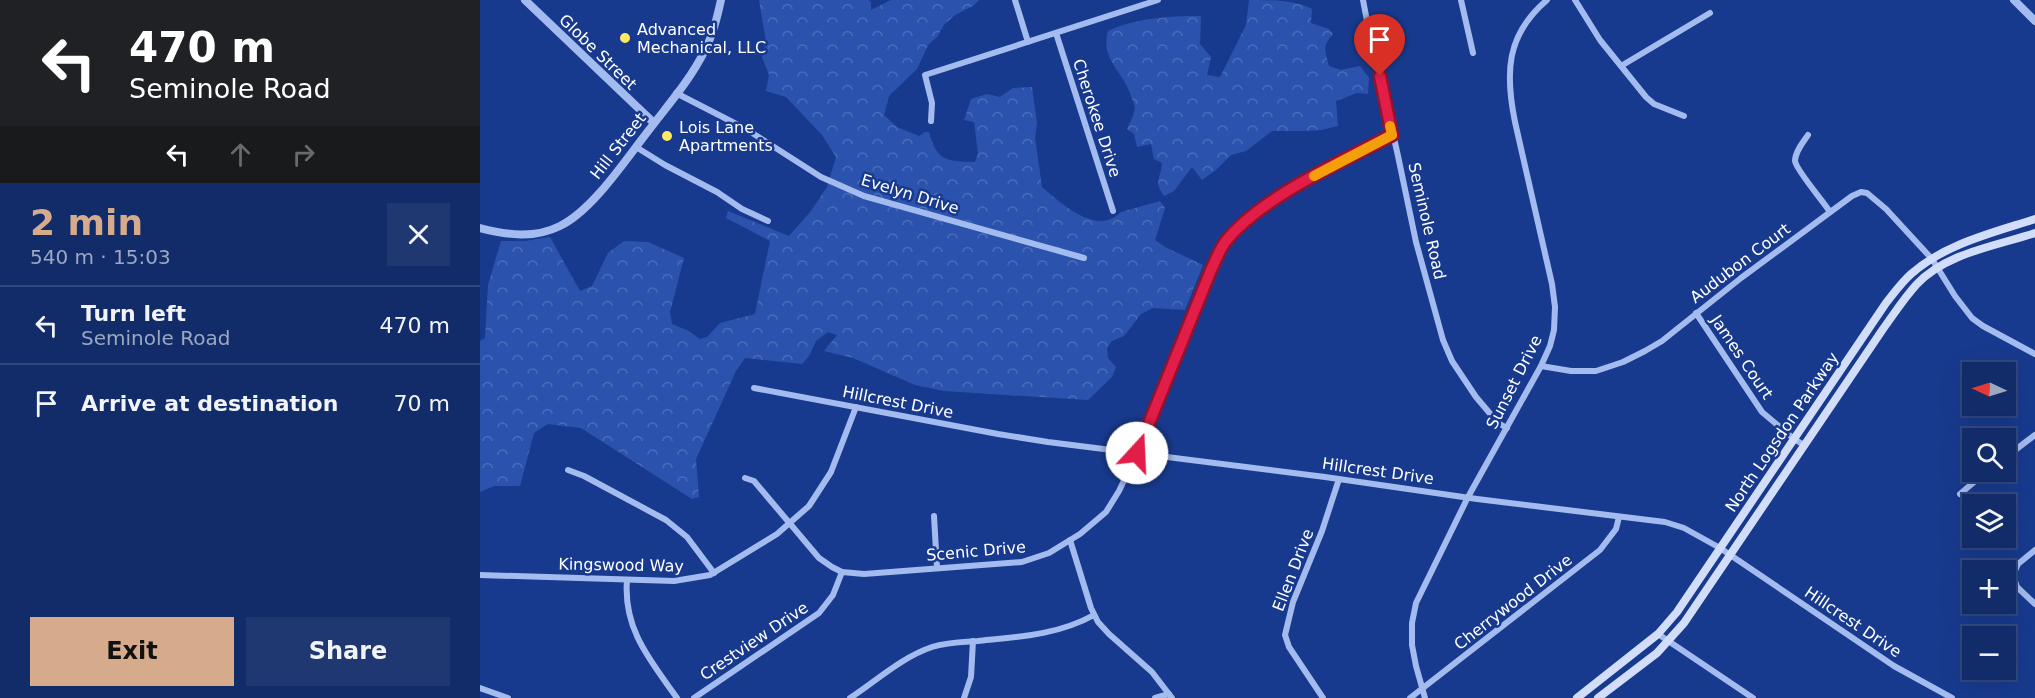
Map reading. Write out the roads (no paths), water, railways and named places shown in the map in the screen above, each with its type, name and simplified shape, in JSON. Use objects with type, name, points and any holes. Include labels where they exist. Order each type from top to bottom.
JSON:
[{"type":"main road","name":"North Logsdon Parkway","points":[[1577,698],[1658,633],[1677,612],[1886,303],[1903,282],[1932,259],[1959,245],[2035,219]]},
{"type":"main road","name":"North Logsdon Parkway","points":[[1601,697],[1657,653],[1688,617],[1804,445],[1917,284],[1938,269],[1969,254],[2035,233]]},
{"type":"street","name":"Globe Street","points":[[525,0],[654,123]]},
{"type":"street","name":"Hill Street","points":[[480,228],[501,233],[539,234],[561,226],[580,212],[636,147],[691,74],[705,51],[721,0]]},
{"type":"street","points":[[1015,0],[1028,42]]},
{"type":"street","points":[[931,121],[932,103],[925,75],[1158,0]]},
{"type":"street","name":"Seminole Road","points":[[1363,0],[1423,270],[1447,351],[1476,397],[1498,423],[1507,428]]},
{"type":"street","points":[[1461,0],[1473,52]]},
{"type":"street","name":"Sunset Drive","points":[[1425,698],[1412,645],[1413,613],[1468,498],[1541,366],[1552,338],[1555,307],[1552,284],[1510,95],[1509,77],[1511,57],[1517,38],[1528,19],[1547,0]]},
{"type":"street","points":[[1575,0],[1600,40],[1650,101],[1684,116]]},
{"type":"street","points":[[2014,0],[2035,21]]},
{"type":"street","points":[[1621,66],[1710,13]]},
{"type":"street","name":"Cherokee Drive","points":[[1056,33],[1113,211]]},
{"type":"street","name":"Evelyn Drive","points":[[676,93],[746,129],[821,177],[864,196],[1084,258]]},
{"type":"street","name":"Scenic Drive","points":[[842,572],[873,573],[1031,560],[1049,553],[1100,518],[1111,506],[1137,453],[1211,270],[1225,242],[1262,209],[1294,188],[1392,135]]},
{"type":"street","points":[[1808,135],[1796,157],[1796,165],[1830,212]]},
{"type":"street","points":[[636,147],[717,192],[742,209],[768,220]]},
{"type":"street","name":"Audubon Court","points":[[1541,366],[1583,372],[1596,371],[1610,368],[1662,341],[1856,194],[1867,193],[1886,209],[1932,259]]},
{"type":"street","points":[[1932,259],[1972,318],[2035,354]]},
{"type":"street","name":"James Court","points":[[1696,313],[1762,412],[1804,445]]},
{"type":"street","name":"Hillcrest Drive","points":[[754,387],[998,434],[1674,524],[1720,548],[1894,666],[1953,698]]},
{"type":"street","name":"Kingswood Way","points":[[480,574],[684,580],[714,573],[790,524],[809,506],[822,489],[835,464],[856,407]]},
{"type":"street","points":[[2016,449],[2035,435]]},
{"type":"street","points":[[568,470],[584,476],[666,520],[687,537],[714,573]]},
{"type":"street","points":[[745,478],[754,481],[825,563],[842,572]]},
{"type":"street","name":"Ellen Drive","points":[[1323,698],[1289,647],[1285,634],[1293,602],[1322,531],[1339,479]]},
{"type":"street","points":[[1960,494],[1975,482]]},
{"type":"street","points":[[934,516],[937,568]]},
{"type":"street","name":"Cherrywood Drive","points":[[1410,698],[1600,550],[1616,529],[1619,517]]},
{"type":"street","points":[[1070,540],[1094,615],[1109,634],[1152,672],[1171,696]]},
{"type":"street","points":[[2035,550],[2018,564],[2013,575],[2017,587],[2035,604]]},
{"type":"street","name":"Crestview Drive","points":[[694,698],[819,613],[833,595],[842,572]]},
{"type":"street","points":[[627,580],[628,610],[636,638],[677,698]]},
{"type":"street","points":[[850,698],[860,695],[922,651],[944,644],[1048,633],[1074,625],[1094,615]]},
{"type":"street","points":[[1658,633],[1753,698]]},
{"type":"street","points":[[964,698],[971,677],[973,641]]},
{"type":"street","points":[[1592,687],[1601,697]]},
{"type":"street","points":[[480,688],[508,698]]},
{"type":"street","points":[[1155,698],[1171,696]]},
{"type":"place","name":"Advanced Mechanical, LLC","points":[[625,38]]},
{"type":"place","name":"Lois Lane Apartments","points":[[667,136]]}]
